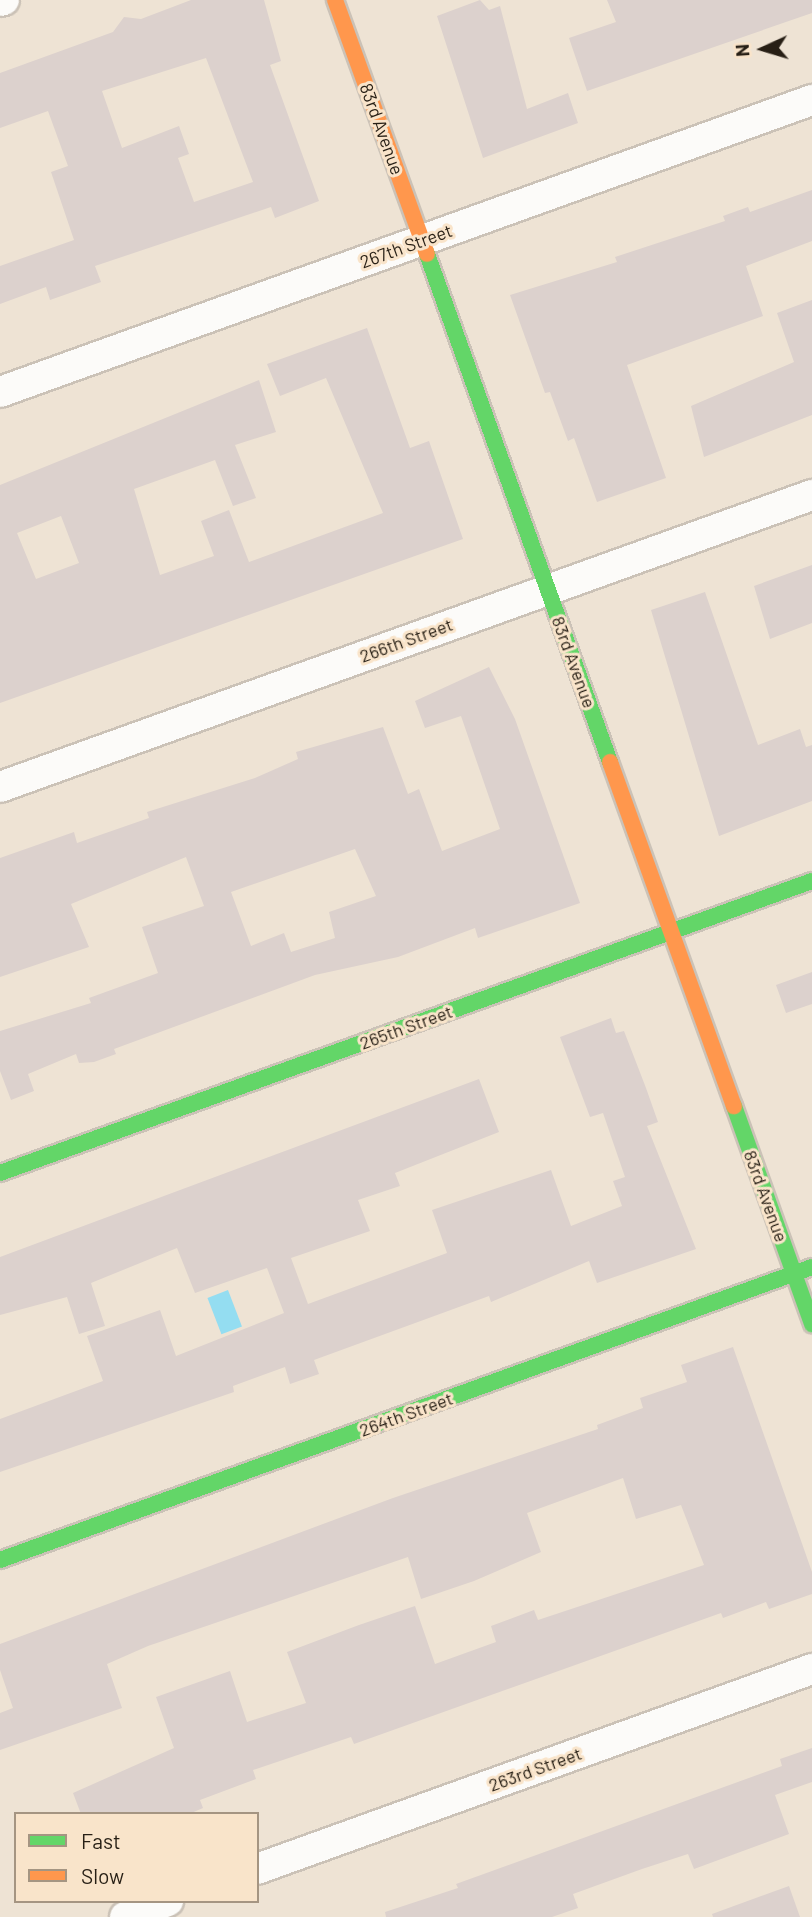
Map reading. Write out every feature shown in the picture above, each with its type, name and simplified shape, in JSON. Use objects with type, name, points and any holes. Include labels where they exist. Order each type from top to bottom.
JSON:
[{"type":"street","name":"83rd Avenue","points":[[335,0],[812,1324]]},
{"type":"street","name":"267th Street","points":[[0,392],[812,100]]},
{"type":"street","name":"266th Street","points":[[0,787],[812,495]]},
{"type":"street","name":"265th Street","points":[[0,1173],[812,881]]},
{"type":"street","name":"264th Street","points":[[0,1560],[812,1267]]},
{"type":"street","name":"263rd Street","points":[[259,1868],[812,1668]]},
{"type":"street","points":[[125,1917],[163,1903]]},
{"type":"water","points":[[228,1290],[242,1326],[221,1334],[207,1298]]},
{"type":"building","points":[[191,0],[264,0],[281,61],[270,65],[319,201],[275,218],[271,207],[95,266],[101,282],[50,300],[46,287],[0,304],[0,266],[74,240],[51,172],[68,166],[48,111],[0,128],[0,73],[113,32],[124,17],[141,19]],"holes":[[[206,58],[253,182],[194,202],[178,158],[189,154],[179,126],[122,148],[102,91]]]},
{"type":"building","points":[[480,0],[489,10],[500,6],[527,109],[568,93],[578,123],[483,158],[437,16]]},
{"type":"building","points":[[607,0],[812,0],[812,13],[587,91],[569,38],[616,22]]},
{"type":"building","points":[[812,190],[812,241],[746,266],[763,316],[627,365],[666,478],[597,502],[574,438],[568,441],[550,392],[545,393],[510,295],[617,262],[615,257],[725,221],[723,216],[748,207],[750,212]]},
{"type":"building","points":[[812,300],[812,415],[704,457],[691,406],[794,362],[777,313]]},
{"type":"building","points":[[367,328],[410,448],[429,441],[463,539],[0,703],[0,485],[259,380],[276,432],[235,445],[256,498],[233,506],[215,460],[134,489],[160,575],[214,556],[201,521],[229,510],[249,562],[383,513],[326,378],[280,396],[267,364]],"holes":[[[61,516],[79,563],[36,579],[17,533]]]},
{"type":"building","points":[[812,565],[812,623],[770,639],[754,586]]},
{"type":"building","points":[[705,592],[758,745],[800,729],[806,747],[812,745],[812,801],[719,836],[651,610]]},
{"type":"building","points":[[489,667],[515,719],[580,903],[478,938],[475,928],[398,957],[315,975],[114,1049],[116,1054],[94,1062],[79,1063],[76,1054],[28,1074],[34,1091],[11,1100],[0,1071],[0,1031],[91,1003],[89,998],[158,973],[142,927],[204,906],[186,857],[71,904],[89,947],[0,977],[0,858],[74,832],[77,843],[149,818],[147,812],[255,778],[298,759],[296,752],[383,727],[408,794],[419,789],[442,851],[500,829],[461,716],[425,728],[415,701]],"holes":[[[355,849],[376,896],[329,912],[335,938],[291,952],[284,933],[251,946],[231,892]]]},
{"type":"building","points":[[812,972],[812,1004],[786,1013],[776,985]]},
{"type":"building","points":[[611,1018],[616,1033],[624,1031],[646,1088],[658,1122],[647,1126],[696,1249],[597,1283],[589,1261],[491,1302],[489,1296],[314,1360],[319,1374],[290,1384],[285,1367],[233,1386],[234,1392],[0,1472],[0,1419],[103,1381],[87,1336],[160,1310],[176,1356],[284,1313],[267,1268],[195,1293],[177,1248],[91,1283],[105,1326],[79,1334],[67,1297],[0,1315],[0,1257],[479,1079],[499,1132],[395,1173],[400,1186],[358,1200],[370,1231],[291,1258],[308,1304],[447,1253],[432,1210],[551,1170],[571,1226],[622,1206],[613,1181],[625,1177],[603,1113],[590,1117],[560,1037]]},
{"type":"building","points":[[733,1347],[812,1572],[812,1594],[769,1609],[766,1602],[723,1618],[721,1613],[354,1744],[351,1737],[253,1770],[256,1779],[200,1800],[203,1808],[194,1812],[80,1812],[73,1793],[174,1748],[156,1697],[230,1671],[247,1722],[306,1703],[287,1652],[359,1625],[415,1606],[435,1664],[496,1642],[491,1626],[534,1610],[538,1620],[704,1565],[681,1505],[636,1519],[623,1478],[527,1513],[541,1552],[474,1581],[421,1599],[408,1557],[148,1646],[107,1664],[122,1708],[0,1750],[0,1713],[13,1708],[0,1670],[0,1644],[393,1498],[598,1429],[597,1425],[643,1408],[640,1398],[687,1382],[681,1365]]},
{"type":"building","points":[[812,1748],[812,1782],[775,1795],[789,1834],[694,1869],[688,1854],[642,1869],[573,1894],[578,1908],[552,1917],[386,1917],[385,1912],[458,1888],[456,1884],[782,1766],[780,1759]]},
{"type":"building","points":[[789,1886],[800,1917],[713,1917],[712,1914]]},
{"type":"traffic: fast","points":[[427,254],[610,762]]},
{"type":"traffic: fast","points":[[0,1173],[812,881]]},
{"type":"traffic: fast","points":[[734,1106],[812,1324]]},
{"type":"traffic: fast","points":[[0,1560],[812,1267]]},
{"type":"traffic: slow","points":[[335,0],[427,254]]},
{"type":"traffic: slow","points":[[610,762],[734,1106]]}]
